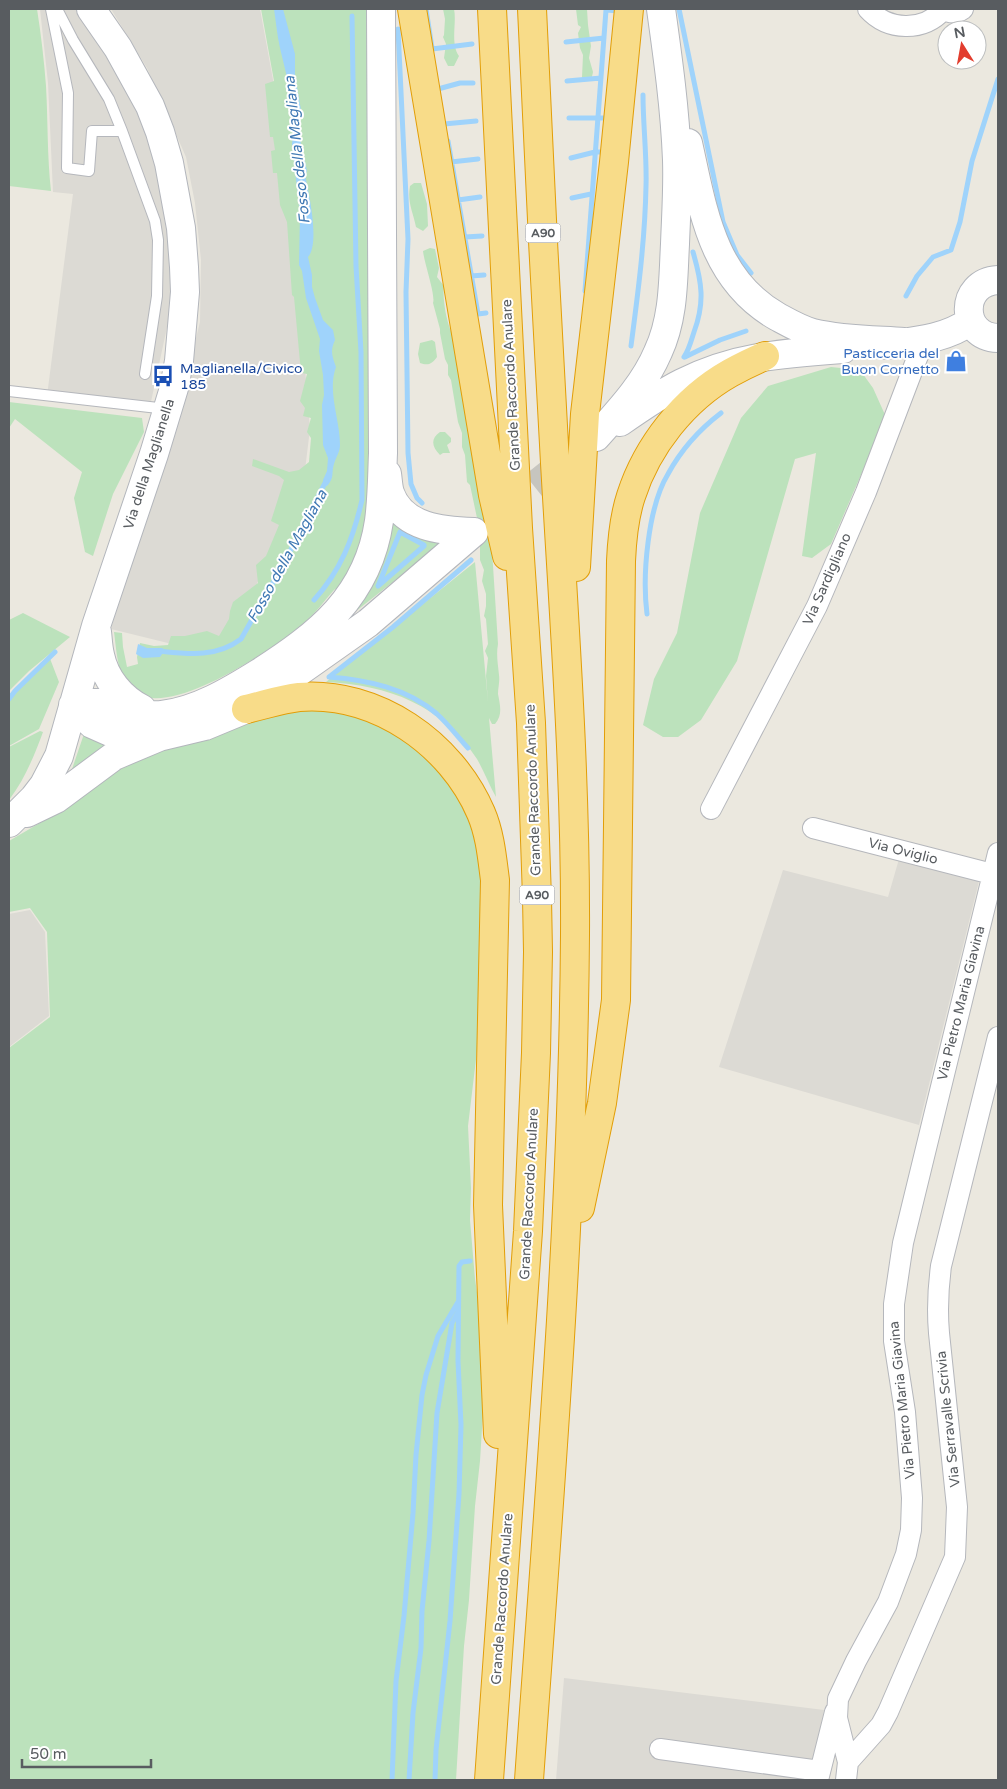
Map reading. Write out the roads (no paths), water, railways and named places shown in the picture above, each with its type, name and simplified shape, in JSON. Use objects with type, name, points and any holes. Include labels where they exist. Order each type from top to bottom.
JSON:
[{"type":"highway","points":[[412,9],[492,495],[525,635]]},
{"type":"highway","name":"Grande Raccordo Anulare","points":[[489,1780],[528,1231],[536,1054],[537,898],[531,723],[492,9]]},
{"type":"highway","name":"A90","points":[[529,1780],[564,1288],[574,1067],[575,939],[569,688],[532,9]]},
{"type":"highway","points":[[569,688],[585,414],[613,171],[629,9]]},
{"type":"highway","points":[[564,1288],[602,1103],[616,1000],[621,561],[628,508],[644,463],[677,416],[714,384],[729,374],[765,356]]},
{"type":"highway","points":[[246,709],[299,697],[313,697],[349,702],[384,713],[413,729],[439,751],[469,790],[481,814],[490,842],[495,880],[489,1213],[498,1442],[508,1503]]},
{"type":"main road","name":"Via della Maglianella","points":[[9,823],[34,798],[53,770],[59,756],[96,626],[167,409],[179,361],[185,292],[181,228],[169,163],[150,106],[118,48],[91,9]]},
{"type":"main road","points":[[9,823],[56,799],[176,712],[230,691],[288,654],[329,622],[351,593],[370,556],[379,522],[383,454],[381,9]]},
{"type":"main road","points":[[661,9],[668,58],[677,160],[673,285],[670,310],[662,344],[649,370],[633,394],[596,437],[682,383],[714,369],[765,356],[913,342],[951,333],[971,321]]},
{"type":"main road","points":[[668,58],[707,223],[719,254],[737,282],[751,297],[770,312],[810,332],[832,336],[913,342]]},
{"type":"main road","points":[[998,280],[990,280],[980,285],[974,292],[969,311],[971,321],[976,329],[984,335],[998,338]]},
{"type":"main road","points":[[73,705],[92,724],[110,732],[156,726],[205,726],[246,709],[310,666],[368,623],[474,532],[437,530],[427,527],[408,516],[395,502],[390,493],[383,454]]},
{"type":"main road","points":[[96,626],[100,656],[107,674],[124,697],[156,726]]},
{"type":"street","points":[[868,9],[884,21],[893,25],[906,26],[926,22],[938,15],[942,9],[954,12],[963,9]]},
{"type":"street","name":"Via Sardigliano","points":[[711,808],[817,606],[866,492],[919,353],[913,342]]},
{"type":"street","name":"Via Oviglio","points":[[813,828],[992,874]]},
{"type":"street","name":"Via Pietro Maria Giavina","points":[[819,1776],[838,1699],[888,1602],[906,1554],[911,1530],[912,1498],[905,1412],[894,1342],[894,1304],[903,1243],[998,853]]},
{"type":"street","name":"Via Serravalle Scrivia","points":[[847,1771],[881,1725],[888,1712],[955,1557],[957,1507],[937,1311],[938,1285],[941,1266],[998,1037]]},
{"type":"street","points":[[836,1708],[847,1771]]},
{"type":"street","points":[[660,1750],[819,1776]]},
{"type":"lane","points":[[51,9],[68,93],[67,168],[89,171],[92,131],[122,131]]},
{"type":"lane","points":[[57,9],[73,40],[109,99],[155,221],[158,240],[157,296],[145,374]]},
{"type":"lane","points":[[9,391],[167,409]]},
{"type":"water","points":[[274,9],[283,9],[295,54],[295,76],[301,110],[299,135],[307,171],[305,175],[313,230],[313,241],[308,257],[312,275],[312,287],[323,320],[333,330],[335,340],[332,350],[336,367],[333,396],[340,445],[332,478],[327,486],[324,485],[323,480],[327,471],[328,458],[323,445],[322,405],[324,395],[319,351],[320,339],[306,298],[302,271],[299,265],[300,214],[292,144],[293,108]]},
{"type":"water","points":[[138,644],[147,648],[162,648],[165,650],[160,657],[143,658],[136,654]]},
{"type":"waterway","points":[[426,9],[432,48]]},
{"type":"waterway","points":[[679,9],[723,222],[737,255],[751,273]]},
{"type":"waterway","points":[[585,291],[606,10],[619,11]]},
{"type":"waterway","points":[[314,600],[332,577],[345,553],[362,500],[361,352],[356,266],[352,16]]},
{"type":"waterway","points":[[398,29],[408,239],[406,292],[408,453],[411,484],[417,498],[422,503]]},
{"type":"waterway","points":[[566,42],[604,38]]},
{"type":"waterway","points":[[432,49],[472,44]]},
{"type":"waterway","points":[[567,81],[601,78]]},
{"type":"waterway","points":[[906,296],[917,276],[933,257],[951,250],[960,222],[972,161],[998,79]]},
{"type":"waterway","points":[[438,89],[460,83],[473,83]]},
{"type":"waterway","points":[[631,346],[641,266],[645,206],[646,163],[643,95]]},
{"type":"waterway","points":[[569,118],[609,118]]},
{"type":"waterway","points":[[444,124],[476,121]]},
{"type":"waterway","points":[[448,141],[478,314],[486,313]]},
{"type":"waterway","points":[[571,158],[595,152],[606,152]]},
{"type":"waterway","points":[[451,162],[478,159]]},
{"type":"waterway","points":[[572,198],[591,194]]},
{"type":"waterway","points":[[458,200],[480,197]]},
{"type":"waterway","points":[[465,237],[482,236]]},
{"type":"waterway","points":[[684,357],[689,348],[701,302],[700,283],[693,252]]},
{"type":"waterway","points":[[471,276],[484,275]]},
{"type":"waterway","points":[[685,357],[720,340],[746,331]]},
{"type":"waterway","points":[[647,614],[645,580],[648,542],[651,523],[661,488],[673,465],[685,448],[698,433],[721,413]]},
{"type":"waterway","name":"Fosso della Magliana","points":[[159,651],[191,654],[212,652],[241,639],[283,565],[326,481]]},
{"type":"waterway","points":[[424,545],[400,532],[378,586],[424,546]]},
{"type":"waterway","points":[[468,748],[437,714],[413,698],[372,683],[329,677],[393,627],[471,560]]},
{"type":"waterway","name":"Fosso della Magliana","points":[[9,699],[55,652]]},
{"type":"waterway","points":[[435,1780],[436,1750],[450,1621],[459,1494],[461,1425],[458,1361],[459,1266],[462,1262],[470,1261]]},
{"type":"waterway","points":[[392,1780],[396,1681],[404,1616],[422,1395],[438,1336],[458,1302]]},
{"type":"waterway","points":[[409,1780],[413,1713],[421,1648],[422,1611],[429,1541],[437,1413],[452,1323],[458,1312]]},
{"type":"tunnel","points":[[501,512],[571,456]]},
{"type":"place","name":"Pasticceria del Buon Cornetto","points":[[956,361]]},
{"type":"place","name":"Maglianella/Civico 185","points":[[163,376]]}]
